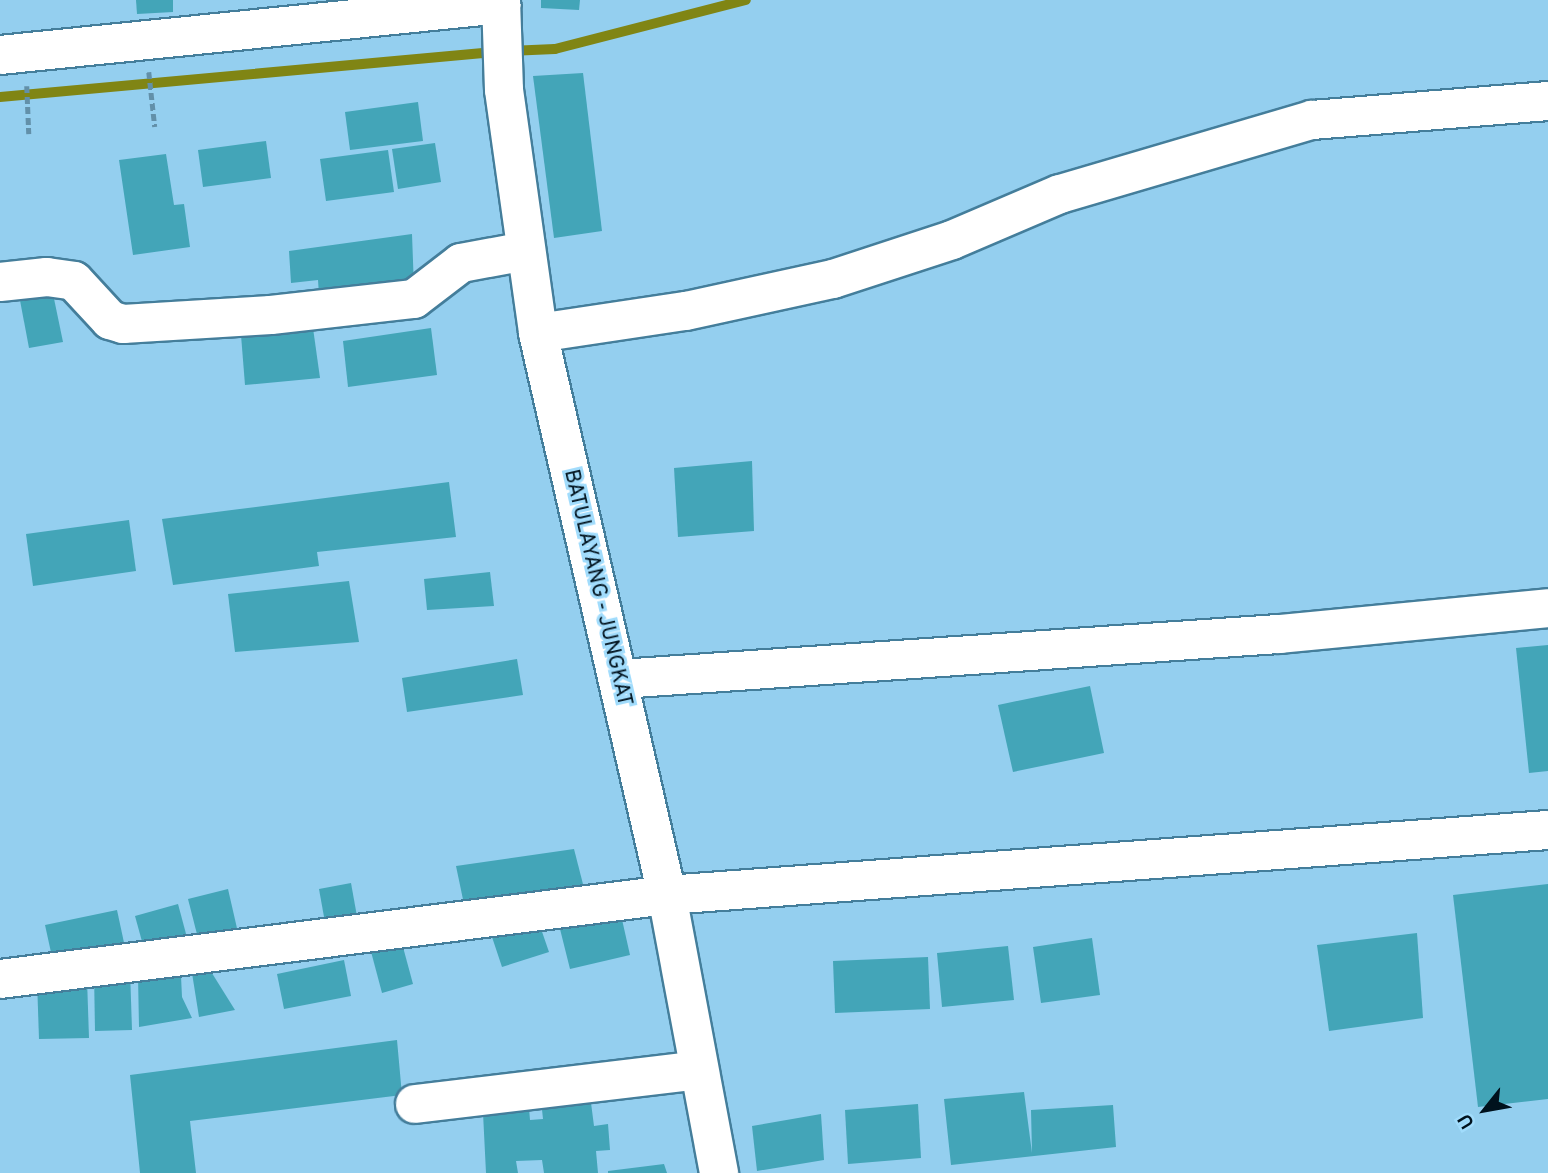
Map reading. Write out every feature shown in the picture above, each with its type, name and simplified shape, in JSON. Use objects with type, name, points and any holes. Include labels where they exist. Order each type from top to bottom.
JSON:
[{"type":"main road","points":[[14,68],[501,11]]},
{"type":"main road","name":"BATULAYANG - JUNGKAT","points":[[501,11],[503,90],[538,333],[620,679],[667,895],[719,1173]]},
{"type":"main road","points":[[538,333],[686,311],[833,279],[952,240],[1060,194],[1312,120],[1548,101]]},
{"type":"main road","points":[[0,282],[47,277],[74,281],[110,320],[123,324],[271,316],[414,299],[461,263],[526,251]]},
{"type":"main road","points":[[620,679],[1279,634],[1548,608]]},
{"type":"main road","points":[[0,979],[667,895],[1548,830]]},
{"type":"main road","points":[[415,1104],[699,1070]]},
{"type":"path","points":[[14,68],[29,116],[29,134]]},
{"type":"path","points":[[149,70],[155,127]]},
{"type":"building","points":[[136,0],[173,0],[173,12],[137,14]]},
{"type":"building","points":[[541,0],[580,0],[579,10],[541,8]]},
{"type":"building","points":[[583,73],[602,231],[554,238],[533,76]]},
{"type":"building","points":[[418,102],[423,141],[350,150],[345,112]]},
{"type":"building","points":[[266,141],[271,178],[203,187],[198,150]]},
{"type":"building","points":[[435,143],[441,182],[398,189],[392,149]]},
{"type":"building","points":[[388,150],[394,192],[326,201],[320,159]]},
{"type":"building","points":[[166,154],[174,205],[184,204],[190,247],[133,255],[119,160]]},
{"type":"building","points":[[412,234],[414,288],[319,295],[318,280],[291,283],[289,251]]},
{"type":"building","points":[[52,289],[63,342],[29,348],[19,295]]},
{"type":"building","points":[[313,328],[320,378],[245,385],[241,335]]},
{"type":"building","points":[[431,328],[437,375],[348,387],[343,341]]},
{"type":"building","points":[[752,461],[754,531],[678,537],[674,468]]},
{"type":"building","points":[[449,482],[456,537],[317,552],[319,566],[173,585],[162,519]]},
{"type":"building","points":[[129,520],[136,571],[33,586],[26,534]]},
{"type":"building","points":[[490,572],[494,606],[427,610],[424,579]]},
{"type":"building","points":[[349,581],[359,642],[235,652],[228,594]]},
{"type":"building","points":[[1548,645],[1548,771],[1529,773],[1516,648]]},
{"type":"building","points":[[517,659],[523,695],[407,712],[402,678]]},
{"type":"building","points":[[1090,686],[1104,753],[1013,772],[998,705]]},
{"type":"building","points":[[574,849],[585,892],[465,909],[456,866]]},
{"type":"building","points":[[351,883],[358,922],[326,928],[319,889]]},
{"type":"building","points":[[1548,884],[1548,1099],[1478,1107],[1453,895]]},
{"type":"building","points":[[228,889],[239,937],[200,946],[188,899]]},
{"type":"building","points":[[178,904],[189,945],[146,956],[135,916]]},
{"type":"building","points":[[117,910],[126,952],[54,966],[45,925]]},
{"type":"building","points":[[621,915],[630,955],[570,969],[560,929]]},
{"type":"building","points":[[539,923],[549,952],[502,967],[492,937]]},
{"type":"building","points":[[1417,933],[1423,1018],[1329,1031],[1317,945]]},
{"type":"building","points":[[400,936],[413,984],[382,993],[369,944]]},
{"type":"building","points":[[1092,938],[1100,995],[1041,1003],[1033,947]]},
{"type":"building","points":[[1008,946],[1014,1000],[942,1007],[937,953]]},
{"type":"building","points":[[928,957],[930,1009],[835,1013],[833,961]]},
{"type":"building","points":[[344,960],[351,996],[284,1009],[277,974]]},
{"type":"building","points":[[130,970],[132,1030],[95,1031],[94,972]]},
{"type":"building","points":[[210,970],[235,1010],[199,1017],[192,973]]},
{"type":"building","points":[[138,976],[181,976],[182,997],[192,1018],[139,1027]]},
{"type":"building","points":[[87,979],[89,1038],[39,1039],[37,980]]},
{"type":"building","points":[[397,1040],[402,1095],[190,1121],[196,1173],[140,1173],[130,1075]]},
{"type":"building","points":[[1024,1092],[1032,1153],[1031,1110],[1113,1105],[1116,1147],[951,1165],[944,1099]]},
{"type":"building","points":[[590,1095],[594,1126],[608,1124],[610,1150],[596,1151],[598,1173],[544,1173],[542,1160],[516,1161],[518,1173],[486,1173],[483,1113],[529,1108],[530,1120],[543,1119],[541,1100]]},
{"type":"building","points":[[918,1104],[921,1158],[848,1164],[845,1110]]},
{"type":"building","points":[[821,1114],[824,1160],[757,1171],[752,1126]]},
{"type":"building","points":[[664,1164],[667,1173],[608,1173],[608,1171]]},
{"type":"waterway","points":[[509,51],[555,49],[746,0]]},
{"type":"waterway","points":[[0,97],[494,52]]}]
